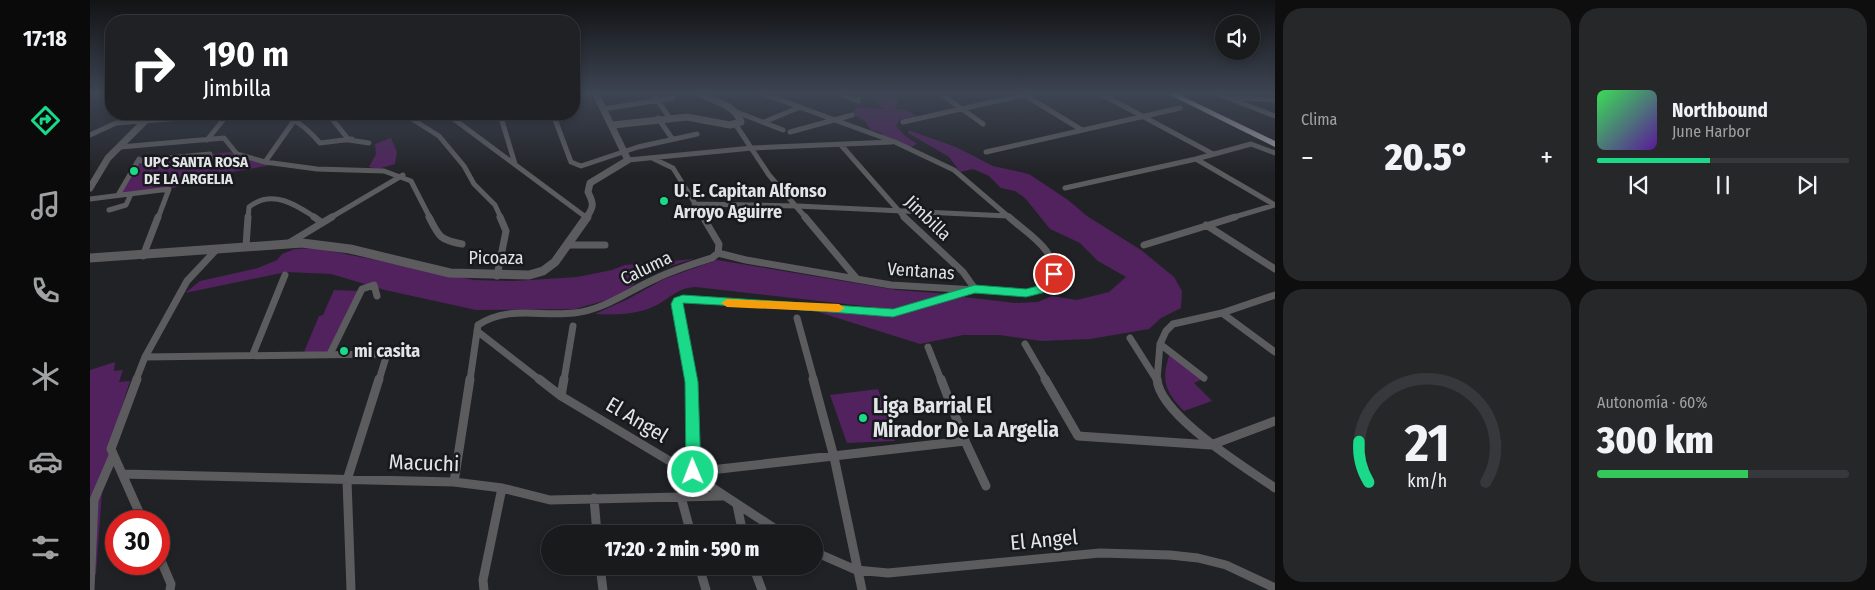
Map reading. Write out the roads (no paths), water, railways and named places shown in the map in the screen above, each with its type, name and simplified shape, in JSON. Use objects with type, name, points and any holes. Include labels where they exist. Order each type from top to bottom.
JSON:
[{"type":"highway","points":[[1229,122],[1275,144]]},
{"type":"highway","points":[[1241,122],[1275,138]]},
{"type":"street","points":[[90,135],[111,124],[138,122]]},
{"type":"street","points":[[90,188],[95,176],[144,122]]},
{"type":"street","points":[[207,140],[222,122]]},
{"type":"street","points":[[265,162],[294,122]]},
{"type":"street","points":[[301,122],[320,144],[350,140],[369,143]]},
{"type":"street","points":[[334,122],[350,140]]},
{"type":"street","points":[[416,122],[439,136],[464,166],[474,184],[495,205],[506,231],[497,276]]},
{"type":"street","points":[[457,122],[587,218]]},
{"type":"street","points":[[461,122],[465,127]]},
{"type":"street","points":[[502,122],[515,164]]},
{"type":"street","points":[[556,122],[571,162],[582,166],[624,150],[671,137],[697,134]]},
{"type":"street","points":[[611,122],[628,160]]},
{"type":"street","points":[[613,126],[638,122]]},
{"type":"street","points":[[660,122],[671,137]]},
{"type":"street","points":[[712,122],[736,125],[740,122]]},
{"type":"street","points":[[763,122],[783,130]]},
{"type":"street","points":[[790,132],[829,122]]},
{"type":"street","name":"Ventanas","points":[[718,253],[746,260],[909,287],[1026,293],[1042,289],[1054,274],[1055,266],[1049,252],[954,170],[895,142],[839,122]]},
{"type":"street","points":[[980,122],[983,124]]},
{"type":"street","points":[[1069,122],[1082,130]]},
{"type":"street","points":[[986,152],[1122,122]]},
{"type":"street","points":[[1152,122],[1213,154]]},
{"type":"street","points":[[736,125],[769,175],[857,279]]},
{"type":"street","points":[[120,147],[224,138],[237,154],[265,162],[317,169],[384,171],[403,176],[411,181],[438,235],[445,241],[462,244]]},
{"type":"street","name":"Picoaza","points":[[90,258],[143,256],[289,243],[342,248],[450,273],[497,276],[529,275],[543,271],[555,262],[587,218],[594,206],[588,192],[590,183],[628,160],[654,159],[752,148],[895,142]]},
{"type":"street","points":[[1065,188],[1196,159],[1251,144],[1259,145],[1275,153]]},
{"type":"street","name":"Jimbilla","points":[[841,145],[897,211],[963,272],[975,289]]},
{"type":"street","points":[[118,196],[139,159],[210,154]]},
{"type":"street","points":[[654,159],[673,168],[719,244],[718,253]]},
{"type":"street","points":[[1196,159],[1275,205]]},
{"type":"street","points":[[289,243],[321,222],[403,176]]},
{"type":"street","points":[[90,199],[169,189],[143,256]]},
{"type":"street","points":[[110,210],[126,205],[131,194]]},
{"type":"street","points":[[246,246],[249,207],[266,197],[280,199],[321,222]]},
{"type":"street","points":[[694,204],[797,206],[1009,216]]},
{"type":"street","points":[[1144,245],[1275,205]]},
{"type":"street","points":[[1206,225],[1275,269]]},
{"type":"street","points":[[569,244],[605,245]]},
{"type":"street","points":[[138,510],[112,456],[111,449],[145,357],[187,281],[216,250]]},
{"type":"street","name":"Caluma","points":[[477,331],[478,324],[486,318],[503,313],[574,313],[595,309],[656,278],[712,258],[718,253]]},
{"type":"street","points":[[253,354],[285,275]]},
{"type":"street","points":[[330,354],[362,289],[371,284],[376,287],[377,296]]},
{"type":"street","points":[[965,441],[693,473],[691,382],[676,304],[683,299],[725,303],[791,304],[893,313],[975,289]]},
{"type":"street","points":[[1275,295],[1222,312],[1173,324],[1166,331],[1160,344],[1156,379],[1157,386],[1168,404],[1211,445],[1275,488]]},
{"type":"street","points":[[1222,312],[1275,352]]},
{"type":"street","points":[[797,318],[834,457],[856,570],[862,590]]},
{"type":"street","points":[[561,396],[573,326]]},
{"type":"street","points":[[454,482],[477,331]]},
{"type":"street","name":"El Angel","points":[[477,331],[561,396],[693,473],[722,496],[769,525]]},
{"type":"street","points":[[1130,338],[1156,379]]},
{"type":"street","points":[[1025,344],[1078,436],[1211,445],[1275,421]]},
{"type":"street","points":[[1160,344],[1204,378]]},
{"type":"street","points":[[928,347],[965,441],[986,486]]},
{"type":"street","points":[[145,357],[253,354],[387,354],[347,480],[351,590]]},
{"type":"street","points":[[90,590],[94,500],[112,456]]},
{"type":"street","name":"Macuchi","points":[[122,474],[454,482],[502,488],[531,497],[550,500],[722,496]]},
{"type":"street","points":[[484,590],[483,580],[502,488]]},
{"type":"street","points":[[681,497],[689,525]]},
{"type":"street","points":[[594,498],[596,525]]},
{"type":"street","points":[[737,505],[741,525]]},
{"type":"street","name":"El Angel","points":[[823,556],[856,570],[888,574],[1100,554],[1170,555],[1198,558],[1226,565],[1275,588]]},
{"type":"street","points":[[167,575],[171,584],[170,590]]},
{"type":"street","points":[[601,575],[603,590]]},
{"type":"street","points":[[702,575],[706,590]]},
{"type":"street","points":[[756,575],[762,590]]},
{"type":"place","name":"UPC SANTA ROSA DE LA ARGELIA","points":[[134,171]]},
{"type":"place","name":"U. E. Capitan Alfonso Arroyo Aguirre","points":[[664,201]]},
{"type":"place","name":"mi casita","points":[[344,351]]},
{"type":"place","name":"Liga Barrial El Mirador De La Argelia","points":[[863,418]]}]
